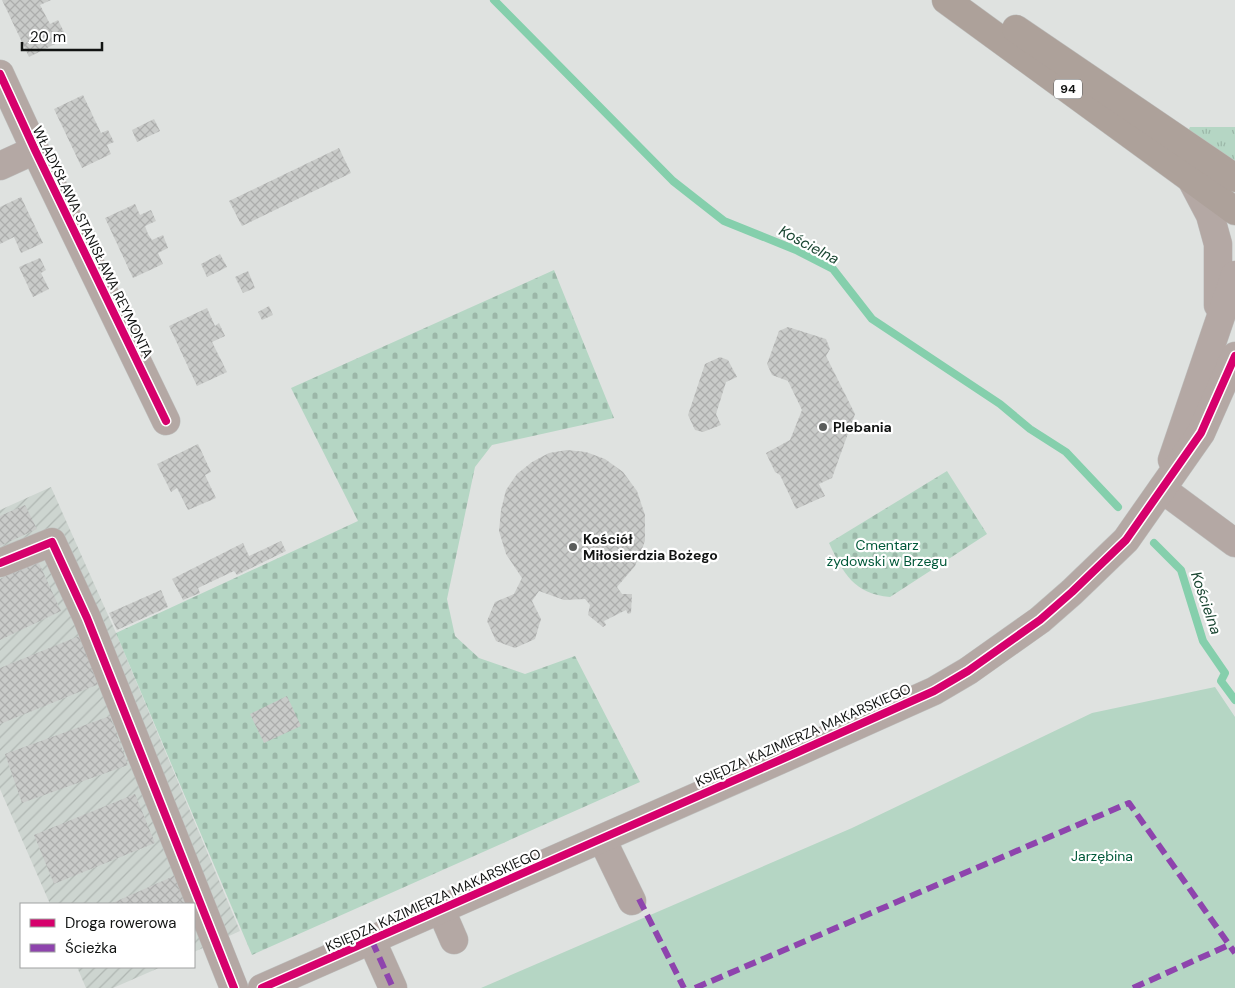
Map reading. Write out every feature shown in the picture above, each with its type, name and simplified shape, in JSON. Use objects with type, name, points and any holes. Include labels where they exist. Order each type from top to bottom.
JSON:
[{"type":"main road","name":"94","points":[[946,0],[1235,211]]},
{"type":"main road","name":"94","points":[[976,0],[1235,178]]},
{"type":"street","name":"WŁADYSŁAWA STANISŁAWA REYMONTA","points":[[0,74],[166,421]]},
{"type":"street","points":[[0,166],[35,150]]},
{"type":"street","name":"KSIĘDZA KAZIMIERZA MAKARSKIEGO","points":[[1190,177],[1210,215],[1218,244],[1218,322]]},
{"type":"street","name":"KSIĘDZA KAZIMIERZA MAKARSKIEGO","points":[[1162,489],[1235,275]]},
{"type":"street","name":"KSIĘDZA KAZIMIERZA MAKARSKIEGO","points":[[262,988],[372,941],[934,690],[968,671],[1040,620],[1126,540],[1201,433],[1217,401],[1235,356]]},
{"type":"street","name":"KSIĘDZA KAZIMIERZA MAKARSKIEGO","points":[[1217,401],[1235,378]]},
{"type":"street","points":[[1162,489],[1235,543]]},
{"type":"street","points":[[0,563],[52,542],[87,618],[234,988]]},
{"type":"street","points":[[602,839],[632,901]]},
{"type":"street","points":[[441,910],[454,940]]},
{"type":"street","points":[[372,941],[394,988]]},
{"type":"shaded area","points":[[51,487],[116,633],[240,931],[195,952],[195,903],[50,903],[0,789],[0,510]]},
{"type":"shaded area","points":[[77,968],[159,968],[113,988],[86,988]]},
{"type":"green space","points":[[1190,127],[1235,127],[1235,163],[1188,131]]},
{"type":"green space","points":[[554,270],[614,418],[492,445],[475,467],[447,599],[455,636],[479,658],[525,674],[575,656],[640,782],[252,955],[116,633],[358,521],[291,388]]},
{"type":"green space","name":"Cmentarz żydowski w Brzegu","points":[[947,471],[987,534],[890,597],[867,592],[859,587],[839,564],[829,543]]},
{"type":"green space","name":"Jarzębina","points":[[1215,687],[1235,717],[1235,988],[481,988],[852,828],[1092,713]]},
{"type":"building","points":[[2,0],[51,0],[40,5],[50,24],[58,20],[67,38],[29,57]]},
{"type":"building","points":[[83,95],[101,133],[108,130],[114,142],[107,145],[111,154],[82,168],[54,109]]},
{"type":"building","points":[[154,119],[160,131],[137,142],[132,130]]},
{"type":"building","points":[[339,148],[351,173],[242,226],[229,201]]},
{"type":"building","points":[[21,197],[43,243],[21,253],[14,237],[0,244],[0,207]]},
{"type":"building","points":[[135,204],[140,215],[151,210],[156,221],[145,226],[148,234],[152,240],[163,235],[168,248],[158,253],[163,264],[133,278],[105,218]]},
{"type":"building","points":[[220,254],[227,267],[207,277],[201,264]]},
{"type":"building","points":[[40,258],[46,270],[41,273],[49,289],[33,297],[19,267]]},
{"type":"building","points":[[248,271],[255,288],[243,293],[235,277]]},
{"type":"building","points":[[269,306],[273,315],[262,320],[258,312]]},
{"type":"building","points":[[207,308],[215,326],[219,323],[225,336],[212,342],[227,372],[197,386],[169,326]]},
{"type":"building","name":"Plebania","points":[[788,327],[826,339],[830,349],[826,356],[855,414],[832,478],[819,484],[825,496],[796,509],[780,475],[775,472],[766,453],[790,440],[802,410],[788,381],[772,375],[767,364],[779,331]]},
{"type":"building","points":[[720,357],[728,360],[737,377],[726,382],[716,414],[721,425],[703,432],[695,430],[688,415],[705,364]]},
{"type":"building","points":[[198,444],[211,472],[205,475],[216,498],[188,510],[177,488],[171,492],[157,464]]},
{"type":"building","name":"Kościół Miłosierdzia Bożego","points":[[567,450],[586,452],[605,459],[623,472],[637,491],[645,515],[645,541],[635,566],[617,587],[622,594],[632,594],[631,613],[628,614],[626,610],[604,621],[606,625],[603,627],[588,615],[590,605],[585,599],[564,600],[539,591],[532,601],[541,619],[535,639],[515,648],[496,641],[487,621],[495,602],[514,594],[522,578],[506,554],[499,531],[501,510],[506,490],[517,474],[532,462],[549,453]]},
{"type":"building","points":[[25,505],[37,529],[0,546],[0,516]]},
{"type":"building","points":[[281,541],[286,551],[237,575],[234,571],[198,588],[200,593],[183,600],[172,579],[243,543],[249,556]]},
{"type":"building","points":[[38,561],[61,611],[0,640],[0,579]]},
{"type":"building","points":[[161,590],[168,607],[117,630],[109,613]]},
{"type":"building","points":[[79,636],[99,684],[0,724],[0,668]]},
{"type":"building","points":[[287,696],[301,726],[264,743],[250,714]]},
{"type":"building","points":[[110,716],[128,765],[22,803],[5,754]]},
{"type":"building","points":[[135,794],[155,843],[54,884],[34,835]]},
{"type":"building","points":[[174,876],[187,903],[112,903]]},
{"type":"waterway","name":"Kościelna","points":[[494,0],[673,181],[724,221],[796,250],[833,269],[872,319],[1000,404],[1030,429],[1066,452],[1118,507]]},
{"type":"waterway","name":"Kościelna","points":[[1154,543],[1181,570],[1203,641],[1225,673],[1221,681],[1235,700]]},
{"type":"marked path","points":[[695,988],[1129,803],[1235,953]]},
{"type":"marked path","points":[[639,899],[684,988]]},
{"type":"marked path","points":[[372,941],[393,988]]},
{"type":"marked path","points":[[1133,988],[1229,945]]},
{"type":"cycle path","points":[[0,74],[166,421]]},
{"type":"cycle path","points":[[262,988],[934,691],[968,671],[1040,620],[1126,540],[1201,433],[1235,356]]},
{"type":"cycle path","points":[[0,563],[52,542],[87,618],[234,988]]},
{"type":"place","name":"Plebania","points":[[823,427]]},
{"type":"place","name":"Kościół Miłosierdzia Bożego","points":[[573,547]]}]
